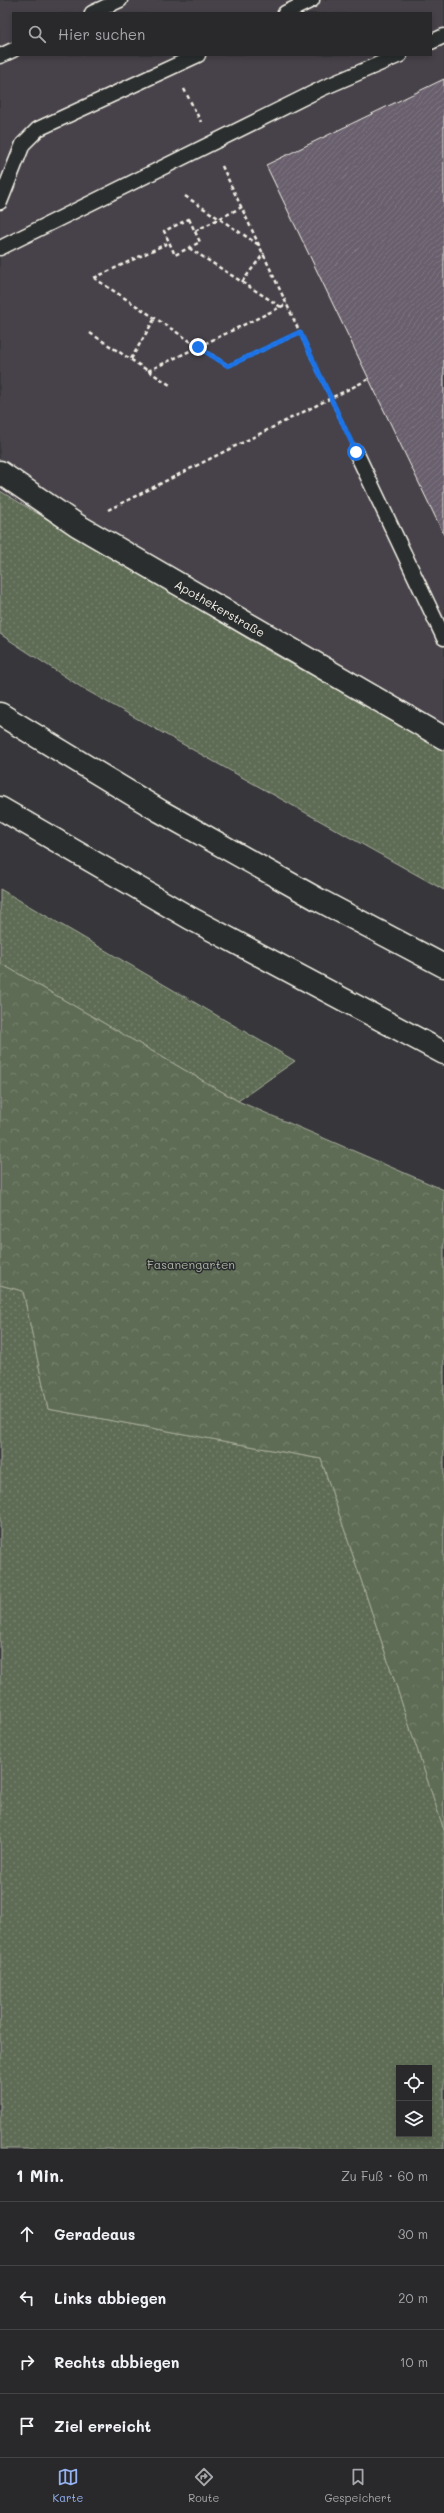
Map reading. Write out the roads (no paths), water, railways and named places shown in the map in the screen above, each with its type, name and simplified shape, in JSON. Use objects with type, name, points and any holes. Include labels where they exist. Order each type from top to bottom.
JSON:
[{"type":"main road","name":"Apothekerstraße","points":[[0,472],[77,525],[442,734]]},
{"type":"main road","points":[[0,714],[160,811],[319,900],[444,966]]},
{"type":"main road","points":[[0,808],[190,918],[444,1053]]},
{"type":"lane","points":[[94,12],[120,0]]},
{"type":"lane","points":[[287,12],[312,0]]},
{"type":"lane","points":[[432,42],[444,36]]},
{"type":"lane","points":[[0,56],[12,50]]},
{"type":"lane","points":[[0,202],[23,144],[38,129],[196,56]]},
{"type":"lane","points":[[0,248],[323,88],[398,56]]},
{"type":"lane","points":[[356,452],[444,638]]},
{"type":"park label","name":"Fasanengarten","points":[[191,1264]]}]
